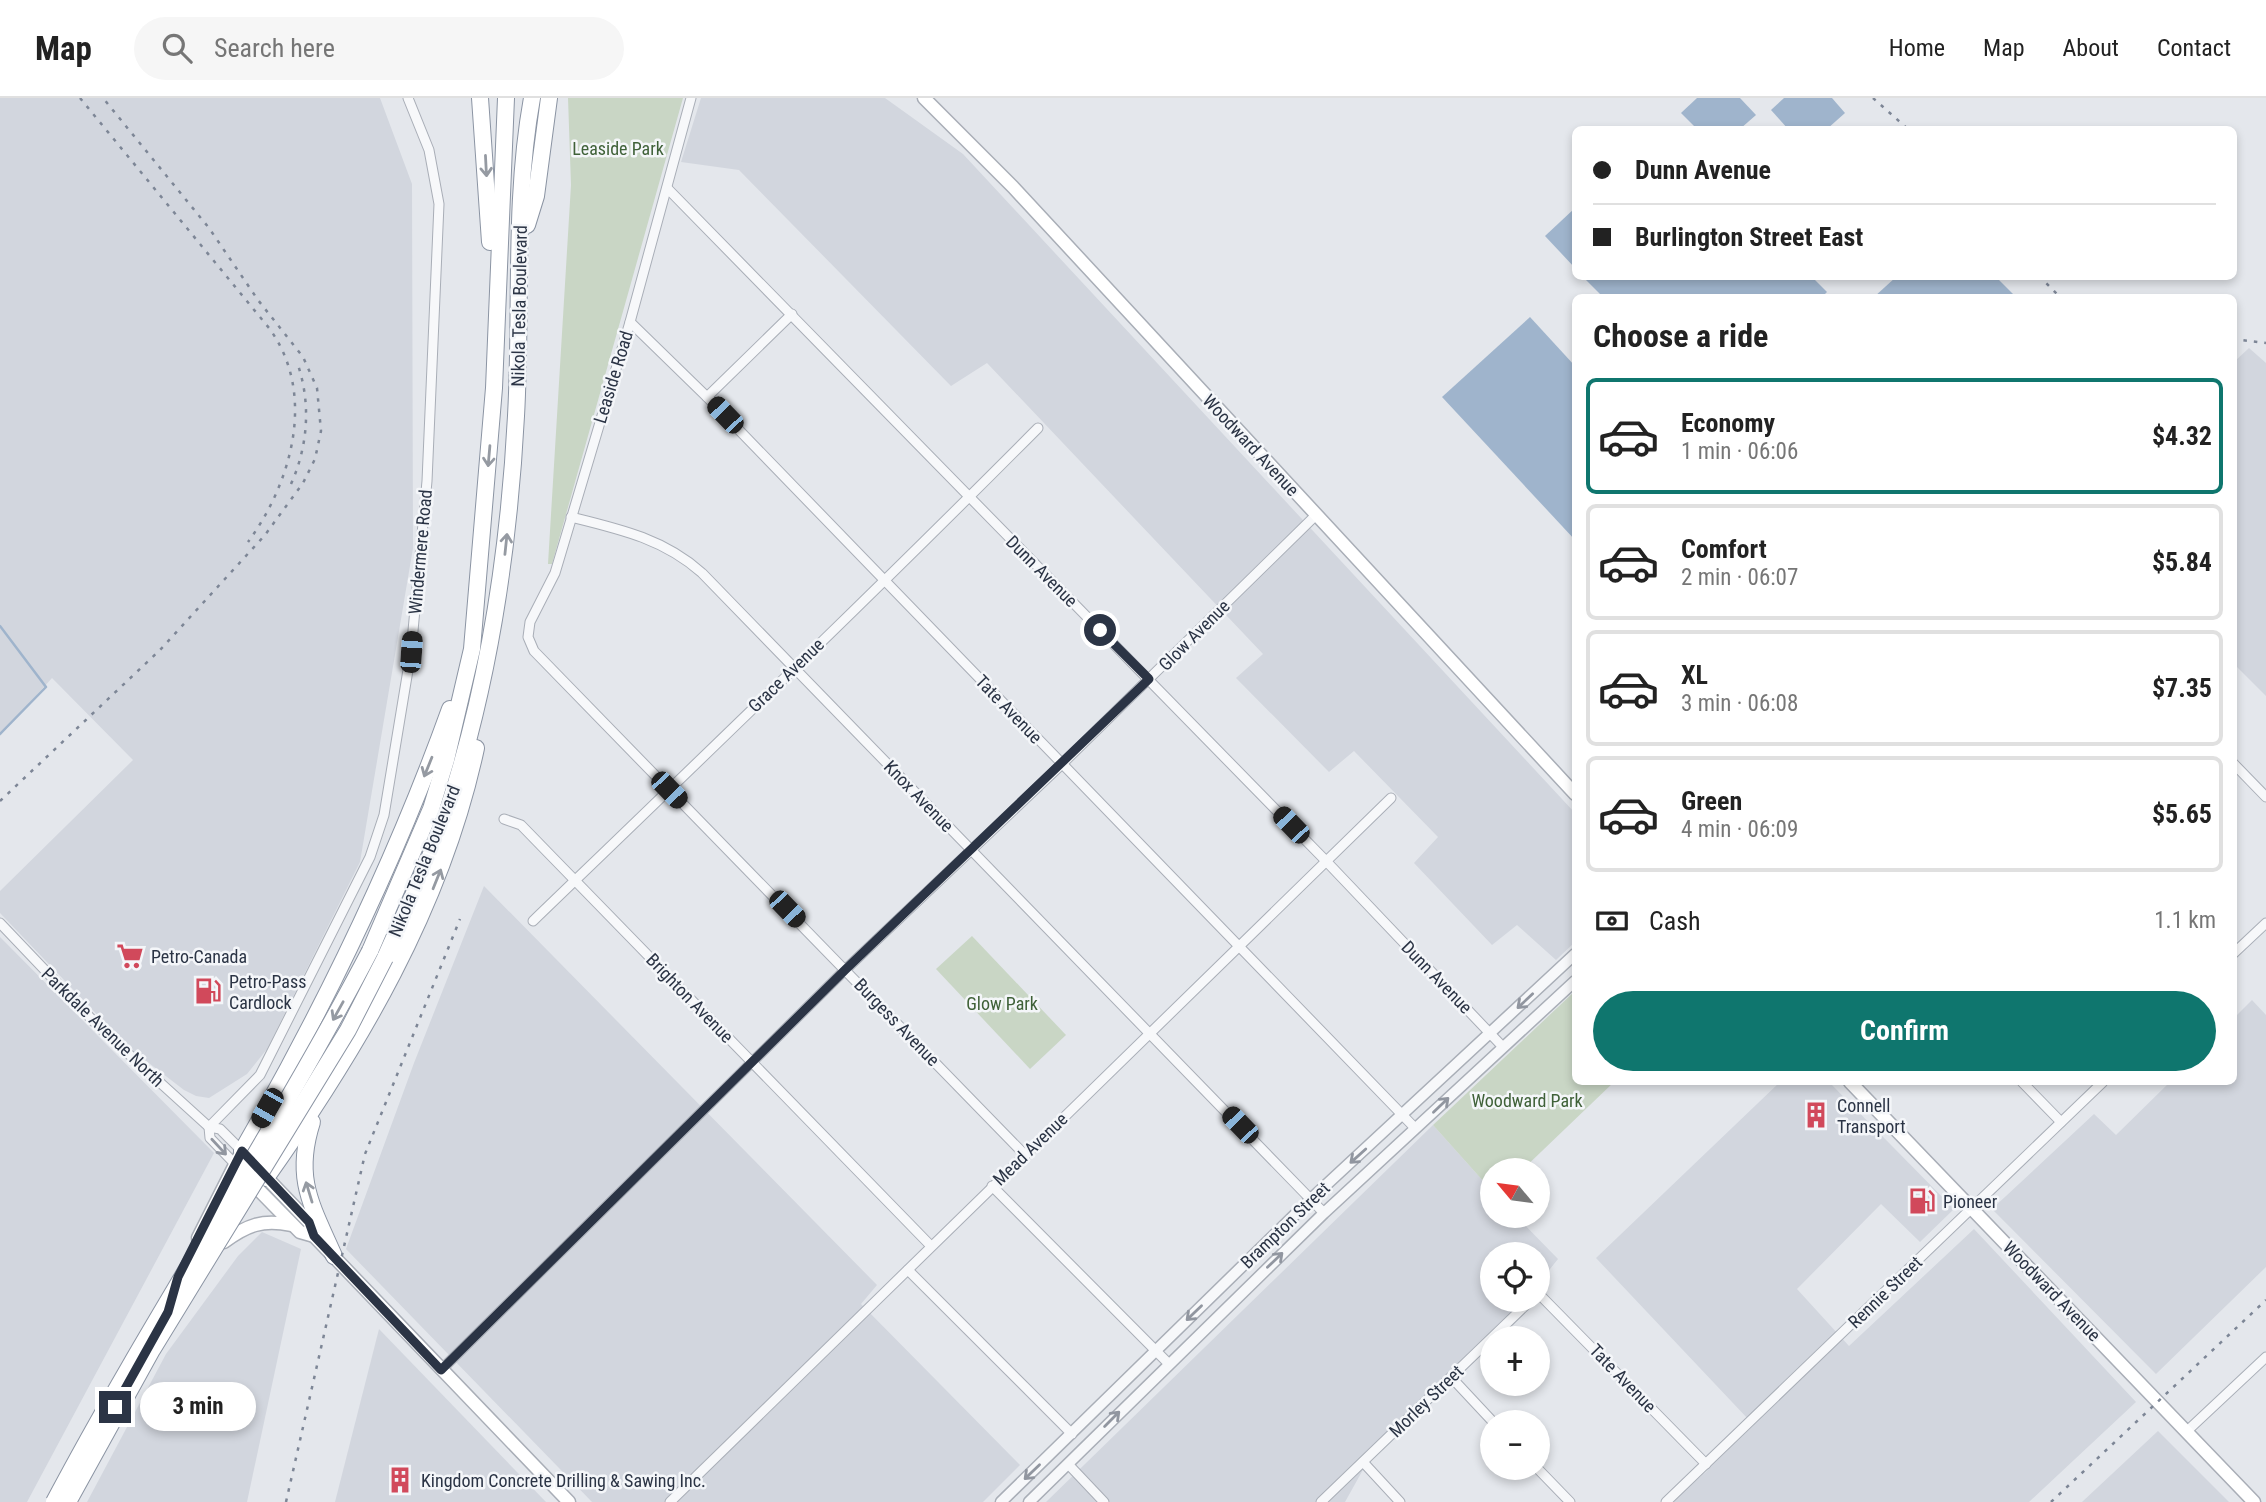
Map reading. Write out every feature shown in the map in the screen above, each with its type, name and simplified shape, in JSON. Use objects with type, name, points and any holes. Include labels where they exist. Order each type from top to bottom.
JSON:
[{"type":"highway","points":[[480,98],[490,234],[489,330],[494,388]]},
{"type":"highway","name":"Nikola Tesla Boulevard","points":[[68,1502],[152,1350],[348,1030],[378,955],[446,760],[465,686],[477,609],[494,388],[506,98]]},
{"type":"highway","name":"Nikola Tesla Boulevard","points":[[54,1502],[209,1228],[337,1015],[378,955],[446,814],[461,764],[496,611],[506,546],[516,416],[526,134],[532,98]]},
{"type":"highway","points":[[520,248],[536,196],[549,98]]},
{"type":"highway","points":[[238,1158],[318,1014],[429,767],[457,689],[477,609]]},
{"type":"highway","points":[[279,1087],[250,1171],[262,1184],[326,1090],[396,971],[445,859],[467,791],[495,657],[496,611]]},
{"type":"highway","points":[[326,1090],[304,1150],[302,1170],[317,1218],[334,1256]]},
{"type":"main road","name":"Woodward Avenue","points":[[924,98],[1005,179],[1572,791]]},
{"type":"main road","name":"Woodward Avenue","points":[[1853,1085],[2254,1502]]},
{"type":"main road","points":[[62,1502],[168,1312],[178,1277],[238,1158]]},
{"type":"main road","name":"Parkdale Avenue North","points":[[238,1158],[250,1171]]},
{"type":"main road","points":[[194,1286],[250,1171]]},
{"type":"main road","points":[[262,1184],[309,1222],[314,1236],[569,1502]]},
{"type":"main road","points":[[168,1312],[194,1286],[262,1184]]},
{"type":"main road","points":[[262,1184],[300,1233],[314,1236]]},
{"type":"main road","points":[[224,1242],[252,1224],[275,1222],[293,1225]]},
{"type":"street","name":"Windermere Road","points":[[209,1127],[260,1075],[370,857],[384,815],[411,652],[427,481],[439,204],[429,150],[408,98]]},
{"type":"street","name":"Leaside Road","points":[[534,651],[528,637],[530,622],[555,573],[630,322],[691,98]]},
{"type":"street","name":"Dunn Avenue","points":[[667,188],[1149,679],[1502,1046]]},
{"type":"street","points":[[707,397],[792,314]]},
{"type":"street","name":"Tate Avenue","points":[[630,322],[887,581],[1062,764],[1405,1113],[1416,1128]]},
{"type":"street","name":"Grace Avenue","points":[[533,921],[793,667],[887,581],[1038,428]]},
{"type":"street","name":"Glow Avenue","points":[[441,1370],[846,969],[1062,764],[1316,515]]},
{"type":"street","name":"Knox Avenue","points":[[571,517],[648,538],[680,554],[1151,1032],[1324,1213]]},
{"type":"street","name":"Burgess Avenue","points":[[534,651],[1024,1154]]},
{"type":"street","points":[[2237,766],[2266,797]]},
{"type":"street","name":"Mead Avenue","points":[[670,1502],[930,1245],[1391,798]]},
{"type":"street","name":"Brighton Avenue","points":[[504,819],[521,825],[930,1245]]},
{"type":"street","name":"Parkdale Avenue North","points":[[0,923],[100,1028],[209,1127],[220,1129],[238,1158]]},
{"type":"street","points":[[2237,945],[2266,923]]},
{"type":"street","name":"Brampton Street","points":[[1001,1502],[1312,1198],[1572,957]]},
{"type":"street","name":"Brampton Street","points":[[1029,1502],[1324,1213],[1572,984]]},
{"type":"street","points":[[2025,1085],[2061,1122]]},
{"type":"street","name":"Rennie Street","points":[[1666,1502],[2100,1085]]},
{"type":"street","name":"Parkdale Avenue North","points":[[209,1127],[210,1138],[238,1158]]},
{"type":"street","points":[[992,1186],[1168,1363]]},
{"type":"street","points":[[908,1269],[1072,1434]]},
{"type":"street","name":"Tate Avenue","points":[[1550,1303],[1706,1464]]},
{"type":"street","name":"Morley Street","points":[[1321,1502],[1519,1312]]},
{"type":"street","points":[[2186,1433],[2266,1357]]},
{"type":"street","points":[[1451,1377],[1482,1410]]},
{"type":"street","points":[[1363,1462],[1400,1502]]},
{"type":"street","points":[[1068,1464],[1104,1502]]},
{"type":"street","points":[[1549,1480],[1570,1502]]},
{"type":"shaded area","points":[[0,98],[380,98],[412,184],[413,548],[360,862],[267,1049],[247,1074],[209,1098],[184,1090],[128,1047],[0,913],[0,891],[133,760],[52,678],[0,736]]},
{"type":"shaded area","points":[[701,98],[885,98],[963,154],[1572,810],[1572,945],[1556,960],[1517,925],[1492,945],[1414,863],[1438,837],[1354,751],[1329,772],[1236,678],[1263,654],[987,363],[951,386],[739,170],[681,162]]},
{"type":"shaded area","points":[[2249,348],[2266,363],[2266,696],[2237,667],[2237,359]]},
{"type":"shaded area","points":[[484,886],[877,1285],[861,1304],[1020,1465],[983,1502],[592,1502],[346,1249],[414,1063]]},
{"type":"shaded area","points":[[0,937],[214,1153],[27,1502],[0,1502]]},
{"type":"shaded area","points":[[2252,1000],[2266,1015],[2266,1267],[2156,1374],[1992,1209],[2094,1114],[2116,1135],[2167,1085],[2237,1085],[2237,1015]]},
{"type":"shaded area","points":[[1777,1085],[1832,1085],[1954,1209],[1920,1242],[1881,1204],[1797,1289],[1849,1346],[1974,1229],[2136,1402],[2029,1502],[1670,1502],[1706,1472],[1749,1420],[1596,1258]]},
{"type":"shaded area","points":[[1433,1125],[1480,1177],[1480,1228],[1528,1228],[1541,1242],[1480,1242],[1480,1312],[1511,1312],[1497,1326],[1480,1326],[1480,1343],[1374,1450],[1345,1502],[1046,1502]]},
{"type":"shaded area","points":[[262,1232],[301,1249],[247,1502],[87,1502],[166,1354],[238,1256]]},
{"type":"shaded area","points":[[1550,1251],[1558,1259],[1550,1269]]},
{"type":"shaded area","points":[[379,1329],[546,1502],[335,1502]]},
{"type":"shaded area","points":[[2158,1431],[2229,1502],[2082,1502]]},
{"type":"green space","name":"Leaside Park","points":[[568,98],[683,98],[552,564],[548,564],[571,185]]},
{"type":"green space","name":"Glow Park","points":[[972,936],[1066,1035],[1030,1069],[936,969]]},
{"type":"green space","name":"Woodward Park","points":[[1572,994],[1572,1085],[1611,1085],[1535,1158],[1480,1158],[1480,1177],[1433,1125]]},
{"type":"water","points":[[1697,98],[1740,98],[1756,115],[1743,126],[1694,126],[1681,113]]},
{"type":"water","points":[[1784,98],[1832,98],[1845,113],[1830,126],[1785,126],[1771,110]]},
{"type":"water","points":[[1572,211],[1572,265],[1545,236]]},
{"type":"water","points":[[1586,280],[1815,280],[1827,292],[1825,294],[1600,294]]},
{"type":"water","points":[[1893,280],[1999,280],[2013,294],[1877,294]]},
{"type":"water","points":[[1530,317],[1572,363],[1572,537],[1442,397]]},
{"type":"waterway","points":[[0,626],[46,687],[0,734]]},
{"type":"railway","points":[[80,98],[269,328],[284,353],[292,380],[295,408],[293,437],[277,492],[248,542]]},
{"type":"railway","points":[[0,801],[160,650],[265,535],[303,483],[315,459],[321,431],[317,388],[303,357],[258,300],[209,228],[103,98]]},
{"type":"railway","points":[[1873,98],[1904,126]]},
{"type":"railway","points":[[2043,280],[2057,294]]},
{"type":"railway","points":[[2237,339],[2266,343]]},
{"type":"railway","points":[[291,484],[301,455],[306,425],[305,395],[298,365]]},
{"type":"railway","points":[[286,1502],[365,1154],[460,919]]},
{"type":"railway","points":[[2051,1502],[2266,1300]]},
{"type":"place","name":"Petro-Canada","points":[[130,956]]},
{"type":"place","name":"Petro-Pass Cardlock","points":[[208,991]]},
{"type":"place","name":"Connell Transport","points":[[1816,1115]]},
{"type":"place","name":"Pioneer","points":[[1922,1201]]},
{"type":"place","name":"Kingdom Concrete Drilling & Sawing Inc.","points":[[400,1480]]},
{"type":"route","points":[[115,1407],[168,1312],[178,1277],[242,1151],[309,1222],[314,1236],[441,1370],[846,969],[1149,679],[1100,630]]}]
